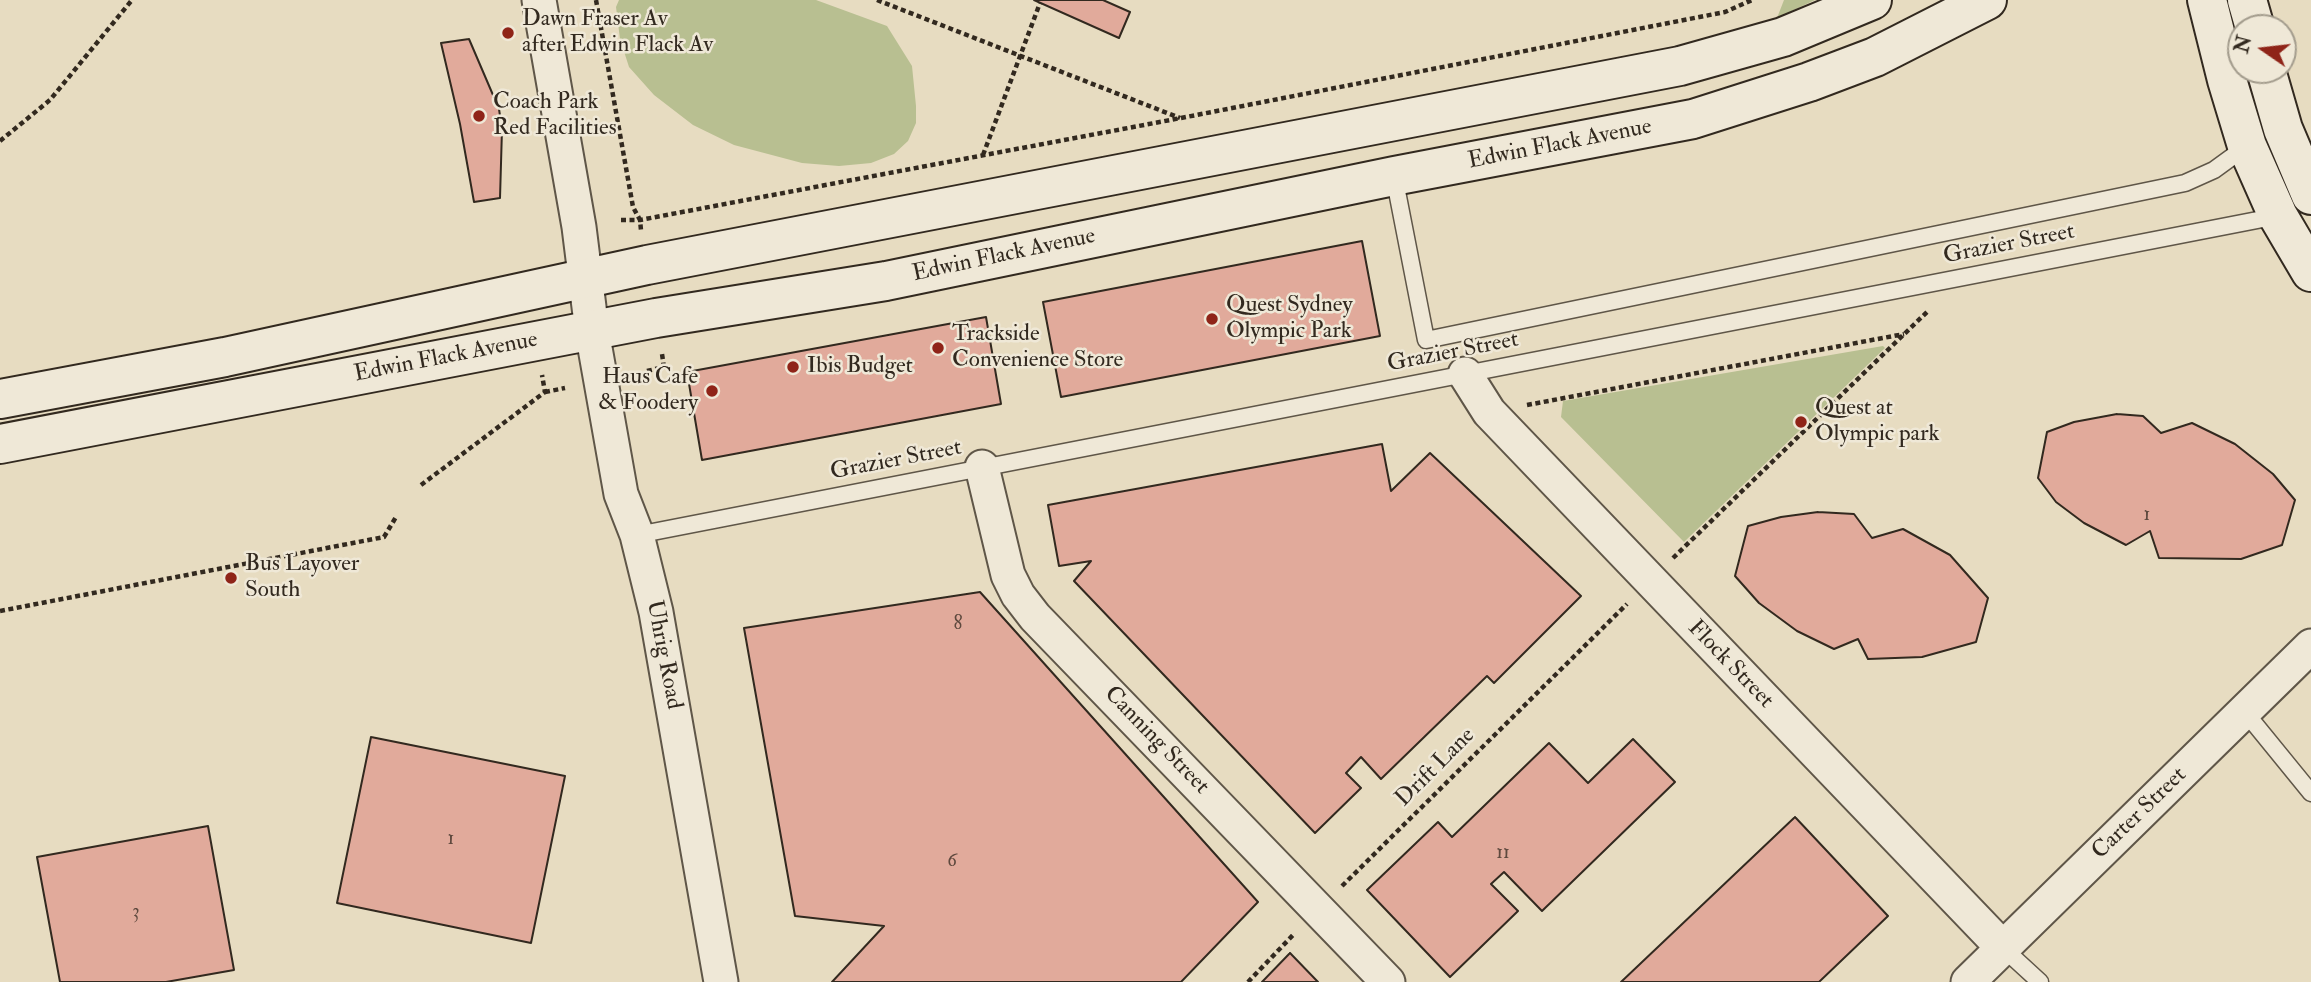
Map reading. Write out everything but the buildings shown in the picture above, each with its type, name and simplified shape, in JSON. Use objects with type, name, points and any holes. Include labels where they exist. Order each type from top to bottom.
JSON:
[{"type":"street","name":"Uhrig Road","points":[[539,0],[579,227],[592,331],[621,494],[637,535],[656,611],[722,982]]},
{"type":"street","name":"Edwin Flack Avenue","points":[[0,398],[225,357],[647,265],[1680,66],[1783,37],[1872,0]]},
{"type":"street","name":"Edwin Flack Avenue","points":[[0,444],[656,318],[886,281],[1394,176],[1693,119],[1809,82],[1875,57],[1987,0]]},
{"type":"street","points":[[2207,0],[2247,146],[2272,202],[2311,272]]},
{"type":"street","points":[[2270,84],[2283,129],[2306,184],[2272,202]]},
{"type":"street","name":"Flock Street","points":[[1465,374],[1489,412],[2003,948]]},
{"type":"street","name":"Canning Street","points":[[982,467],[1007,575],[1035,617],[1388,982]]},
{"type":"street","name":"Carter Street","points":[[1970,981],[2311,646]]},
{"type":"lane","points":[[1394,176],[1426,340],[2185,183],[2214,170],[2247,146]]},
{"type":"lane","name":"Grazier Street","points":[[637,535],[1465,374],[2272,202]]},
{"type":"lane","points":[[2245,712],[2311,793]]},
{"type":"lane","points":[[2003,948],[2040,982]]},
{"type":"path","points":[[0,141],[50,100],[132,0]]},
{"type":"path","points":[[596,0],[633,207],[640,220],[642,241]]},
{"type":"path","points":[[877,0],[1181,118]]},
{"type":"path","points":[[621,219],[640,220],[1181,118],[1725,12],[1752,0]]},
{"type":"path","points":[[983,156],[1040,3]]},
{"type":"path","name":"Drift Lane","points":[[1248,982],[1318,909],[1649,581],[1931,307]]},
{"type":"path","points":[[1489,412],[1905,333]]},
{"type":"path","points":[[647,371],[664,367],[661,347]]},
{"type":"path","points":[[541,367],[545,392]]},
{"type":"path","points":[[421,485],[545,392],[565,388]]},
{"type":"path","points":[[0,611],[384,537],[396,517]]},
{"type":"green space","points":[[619,0],[816,0],[887,26],[912,66],[916,123],[908,141],[894,154],[871,163],[839,166],[802,163],[734,145],[693,125],[654,95],[629,67],[620,39],[616,7]]},
{"type":"green space","points":[[1784,0],[1815,0],[1777,18]]},
{"type":"green space","points":[[1883,346],[1885,348],[1684,542],[1561,417],[1563,401]]},
{"type":"place","name":"Dawn Fraser Av after Edwin Flack Av","points":[[508,33]]},
{"type":"place","name":"Coach Park Red Facilities","points":[[479,116]]},
{"type":"place","name":"Quest Sydney Olympic Park","points":[[1212,319]]},
{"type":"place","name":"Trackside Convenience Store","points":[[938,348]]},
{"type":"place","name":"Ibis Budget","points":[[793,367]]},
{"type":"place","name":"Haus Cafe & Foodery","points":[[712,391]]},
{"type":"place","name":"Quest at Olympic park","points":[[1801,422]]},
{"type":"place","name":"Bus Layover South","points":[[231,578]]}]
